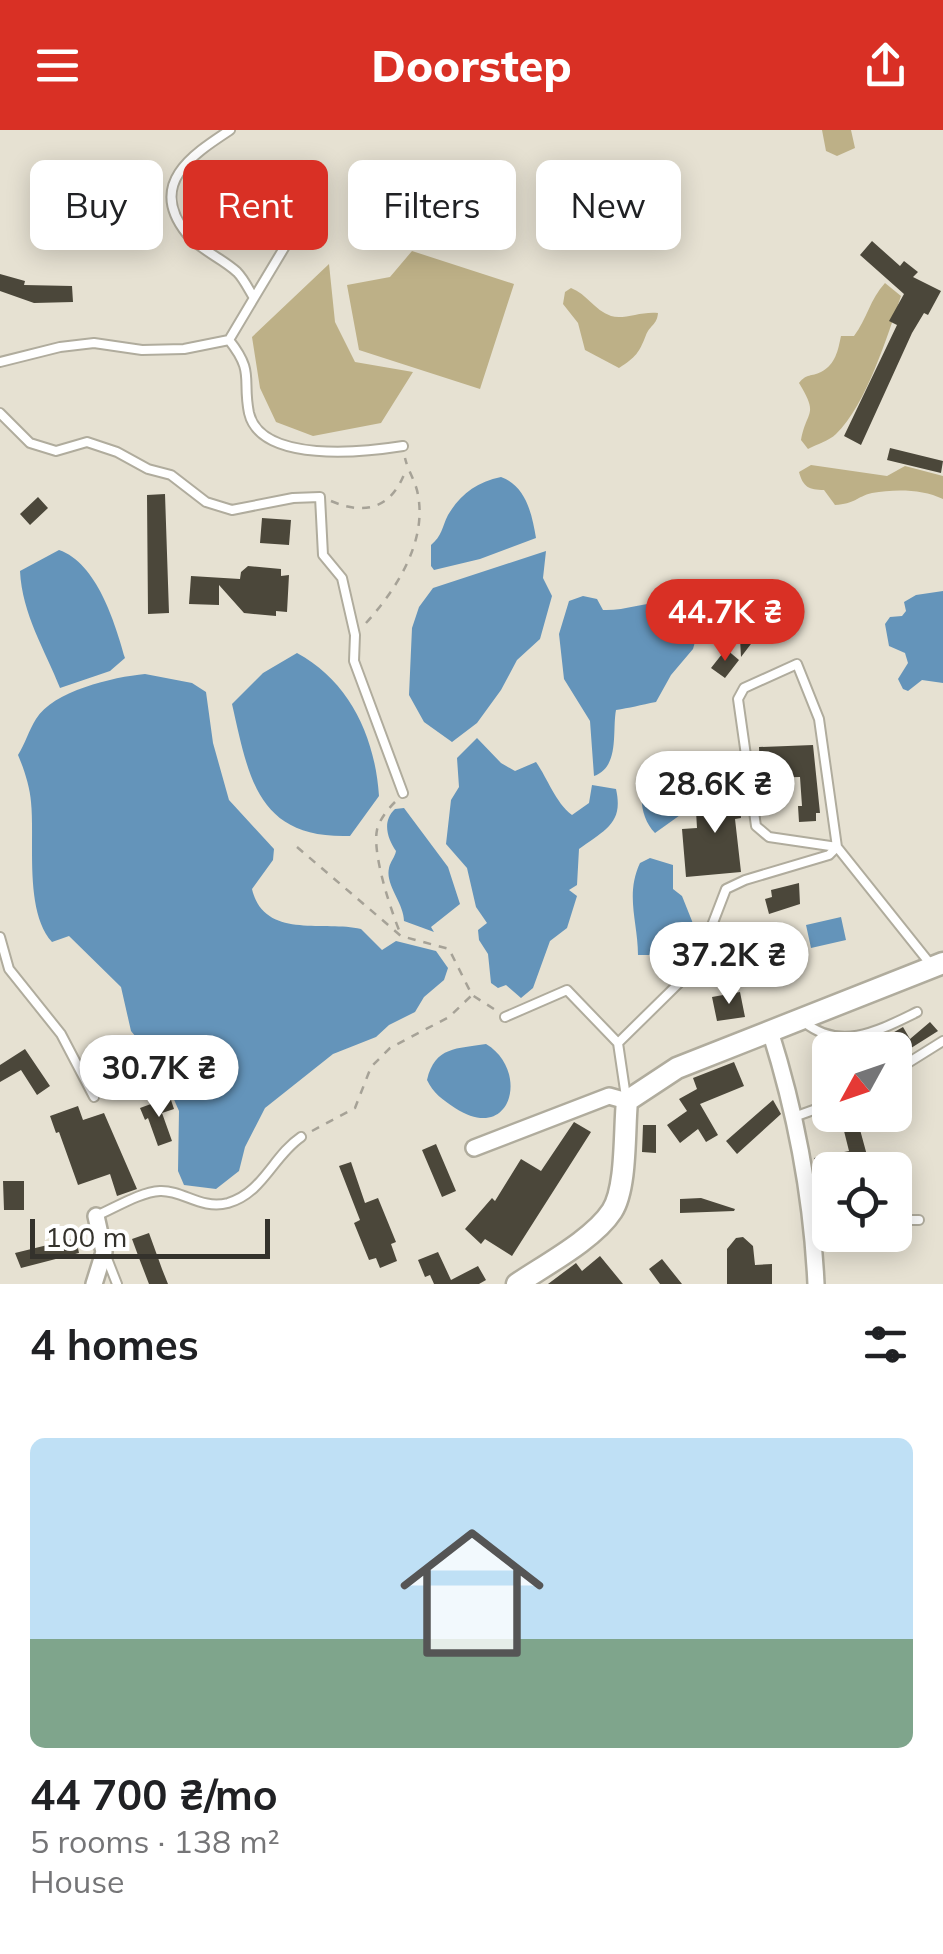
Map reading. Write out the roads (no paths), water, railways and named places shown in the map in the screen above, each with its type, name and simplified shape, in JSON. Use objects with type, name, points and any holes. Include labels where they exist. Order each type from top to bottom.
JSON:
[{"type":"street","points":[[474,1148],[610,1096],[627,1101],[677,1068],[938,964]]},
{"type":"street","points":[[770,1031],[812,1187]]},
{"type":"street","points":[[517,1284],[595,1230],[612,1210],[620,1192],[627,1101]]},
{"type":"street","points":[[94,1284],[104,1252],[96,1216]]},
{"type":"street","points":[[816,1284],[819,1252]]},
{"type":"lane","points":[[230,130],[197,150],[184,166],[173,189],[172,204],[188,234],[238,274],[254,298]]},
{"type":"lane","points":[[0,362],[60,346],[94,343],[142,350],[184,349],[230,340],[283,250]]},
{"type":"lane","points":[[230,340],[245,360],[250,414],[258,431],[273,442],[298,449],[363,452],[403,446]]},
{"type":"lane","points":[[0,413],[30,443],[56,450],[88,442],[171,475],[206,502],[232,510],[320,497],[323,555],[342,578],[355,634],[354,661],[403,793]]},
{"type":"lane","points":[[837,846],[768,837],[756,826],[738,699],[744,688],[798,664],[819,719],[837,846],[938,964]]},
{"type":"lane","points":[[618,1043],[678,984],[701,954],[726,889],[829,855],[837,846]]},
{"type":"lane","points":[[0,936],[10,969],[61,1034],[94,1096]]},
{"type":"lane","points":[[506,1017],[567,990],[618,1043],[627,1101]]},
{"type":"lane","points":[[800,1019],[822,1033],[854,1038],[867,1036],[917,1012]]},
{"type":"lane","points":[[912,1060],[943,1041]]},
{"type":"lane","points":[[794,1117],[812,1110]]},
{"type":"lane","points":[[96,1216],[158,1191],[197,1203],[226,1204],[254,1190],[302,1137]]},
{"type":"lane","points":[[912,1220],[918,1220]]},
{"type":"lane","points":[[104,1252],[118,1284]]},
{"type":"water","points":[[501,477],[522,494],[536,538],[480,559],[434,570],[431,545],[453,508],[476,486]]},
{"type":"water","points":[[59,550],[84,567],[94,581],[110,612],[125,658],[110,671],[60,688],[30,617],[20,571]]},
{"type":"water","points":[[546,551],[543,578],[552,596],[540,639],[517,660],[477,723],[452,742],[424,722],[409,695],[412,628],[419,607],[433,588]]},
{"type":"water","points":[[943,591],[943,683],[922,680],[908,691],[898,679],[908,663],[905,653],[889,646],[885,624],[890,617],[902,616],[906,611],[904,602],[916,595]]},
{"type":"water","points":[[583,596],[597,599],[603,610],[682,604],[701,620],[693,649],[671,675],[656,702],[616,710],[611,757],[608,765],[594,776],[590,721],[564,679],[559,634],[569,601]]},
{"type":"water","points":[[297,653],[345,695],[372,752],[379,796],[350,836],[319,834],[295,827],[276,815],[262,799],[245,756],[232,704],[263,673]]},
{"type":"water","points":[[145,674],[192,683],[206,692],[213,743],[229,800],[274,849],[273,860],[252,889],[269,916],[297,925],[361,929],[382,950],[396,941],[436,951],[448,968],[444,980],[424,997],[415,1012],[389,1025],[376,1037],[333,1054],[265,1108],[245,1147],[239,1171],[216,1189],[184,1185],[178,1171],[179,1111],[159,1065],[131,1031],[121,987],[69,936],[52,942],[37,913],[34,894],[30,796],[18,755],[31,728],[44,709],[70,693],[101,682]]},
{"type":"water","points":[[477,738],[501,763],[515,771],[536,762],[556,797],[572,815],[589,803],[592,785],[616,789],[617,810],[610,825],[579,849],[577,885],[569,890],[577,896],[567,928],[550,941],[533,988],[521,998],[506,985],[498,988],[491,983],[488,954],[478,930],[487,923],[476,907],[467,868],[446,844],[451,800],[459,787],[457,758]]},
{"type":"water","points":[[660,761],[674,770],[681,782],[683,813],[655,833],[645,816],[642,796],[647,776]]},
{"type":"water","points":[[404,808],[448,867],[460,904],[431,927],[434,932],[404,921],[388,874],[396,851],[387,824],[395,809]]},
{"type":"water","points":[[650,858],[673,865],[673,889],[682,896],[696,931],[660,959],[638,955],[633,909],[633,886],[640,863]]},
{"type":"water","points":[[841,917],[846,940],[811,948],[806,925]]},
{"type":"water","points":[[486,1044],[500,1056],[511,1085],[501,1111],[490,1117],[475,1117],[442,1099],[427,1080],[442,1055]]}]
